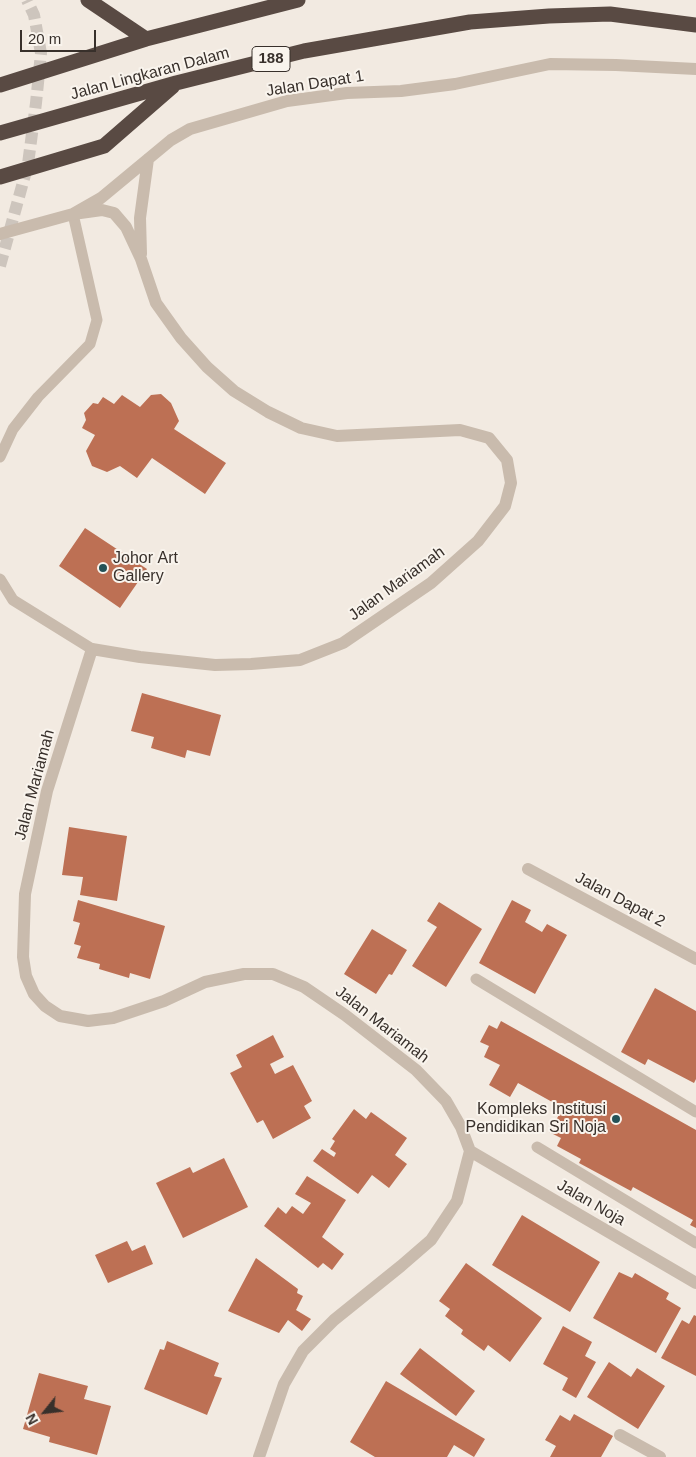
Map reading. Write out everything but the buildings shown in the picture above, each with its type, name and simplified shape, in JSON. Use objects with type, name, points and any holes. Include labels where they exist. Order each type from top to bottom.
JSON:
[{"type":"highway","points":[[88,0],[146,40]]},
{"type":"highway","name":"Jalan Lingkaran Dalam","points":[[0,85],[146,40],[298,0]]},
{"type":"highway","name":"Jalan Lingkaran Dalam","points":[[0,133],[176,83],[304,51],[470,22],[610,14],[696,25]]},
{"type":"highway","points":[[0,177],[104,146],[176,83]]},
{"type":"street","name":"Jalan Dapat 1","points":[[0,234],[73,214],[101,198],[171,140],[190,129],[287,101],[347,93],[401,91],[454,84],[550,64],[696,69]]},
{"type":"street","name":"Jalan Mariamah","points":[[141,259],[140,218],[148,159]]},
{"type":"street","name":"Jalan Mariamah","points":[[73,214],[102,210],[114,213],[126,227],[141,259],[156,303],[181,338],[207,367],[234,390],[268,412],[300,428],[337,436],[460,430],[489,438],[507,460],[511,483],[505,506],[478,541],[431,583],[344,643],[300,660],[215,665],[140,657],[92,649],[47,791],[25,894],[23,957],[26,976],[34,994],[45,1006],[60,1016],[88,1021],[113,1018],[164,1001],[205,982],[244,974],[273,974],[304,987],[337,1009],[416,1070],[446,1101],[461,1127],[470,1151]]},
{"type":"street","name":"Jalan Dapat 2","points":[[528,869],[696,959]]},
{"type":"street","name":"Jalan Noja","points":[[470,1151],[696,1283]]},
{"type":"street","points":[[259,1457],[284,1384],[303,1351],[334,1320],[402,1266],[431,1240],[457,1201],[470,1151]]},
{"type":"street","points":[[620,1435],[660,1457]]},
{"type":"lane","points":[[0,457],[13,429],[38,397],[90,344],[96,320],[73,214]]},
{"type":"lane","points":[[0,579],[13,600],[92,649]]},
{"type":"lane","points":[[476,979],[696,1112]]},
{"type":"lane","points":[[537,1147],[696,1243]]},
{"type":"tunnel","points":[[0,266],[28,164],[36,103],[41,53],[34,15],[27,0]]},
{"type":"place","name":"Johor Art Gallery","points":[[103,568]]},
{"type":"place","name":"Kompleks Institusi Pendidikan Sri Noja","points":[[616,1119]]}]
